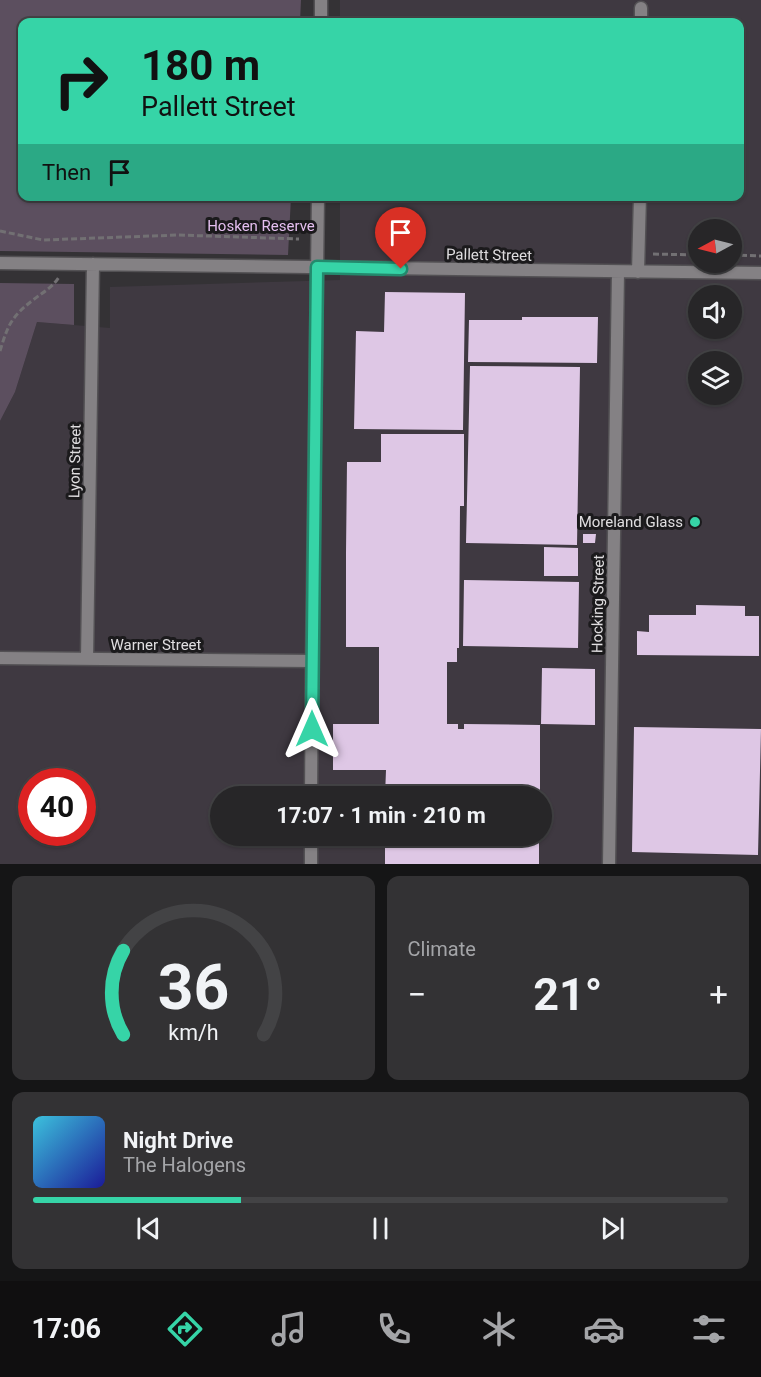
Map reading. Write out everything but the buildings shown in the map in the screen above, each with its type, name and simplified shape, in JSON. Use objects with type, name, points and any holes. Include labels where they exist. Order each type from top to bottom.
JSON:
[{"type":"street","points":[[321,0],[321,18]]},
{"type":"street","points":[[641,8],[641,18]]},
{"type":"street","points":[[311,786],[318,201]]},
{"type":"street","points":[[638,272],[639,201]]},
{"type":"street","name":"Pallett Street","points":[[0,263],[761,273]]},
{"type":"street","name":"Lyon Street","points":[[87,659],[93,264]]},
{"type":"street","name":"Hocking Street","points":[[609,864],[618,272]]},
{"type":"street","name":"Warner Street","points":[[0,658],[312,661]]},
{"type":"street","points":[[311,846],[311,864]]},
{"type":"path","points":[[0,231],[43,240],[178,235],[299,239]]},
{"type":"path","points":[[638,254],[688,255]]},
{"type":"path","points":[[742,255],[761,256]]},
{"type":"path","points":[[0,351],[7,327],[17,313],[54,285],[69,264]]},
{"type":"shaded area","points":[[340,0],[761,0],[761,864],[0,864],[0,421],[15,392],[37,322],[110,328],[110,287],[340,280],[340,201],[744,201],[744,18],[340,18]]},
{"type":"green space","name":"Hosken Reserve","points":[[0,0],[301,0],[300,18],[18,18],[18,201],[291,201],[288,255],[0,251]]},
{"type":"green space","points":[[0,283],[74,284],[74,325],[37,322],[15,392],[0,421]]},
{"type":"place","name":"Moreland Glass","points":[[695,522]]},
{"type":"route","points":[[312,729],[317,267],[401,269]]}]
